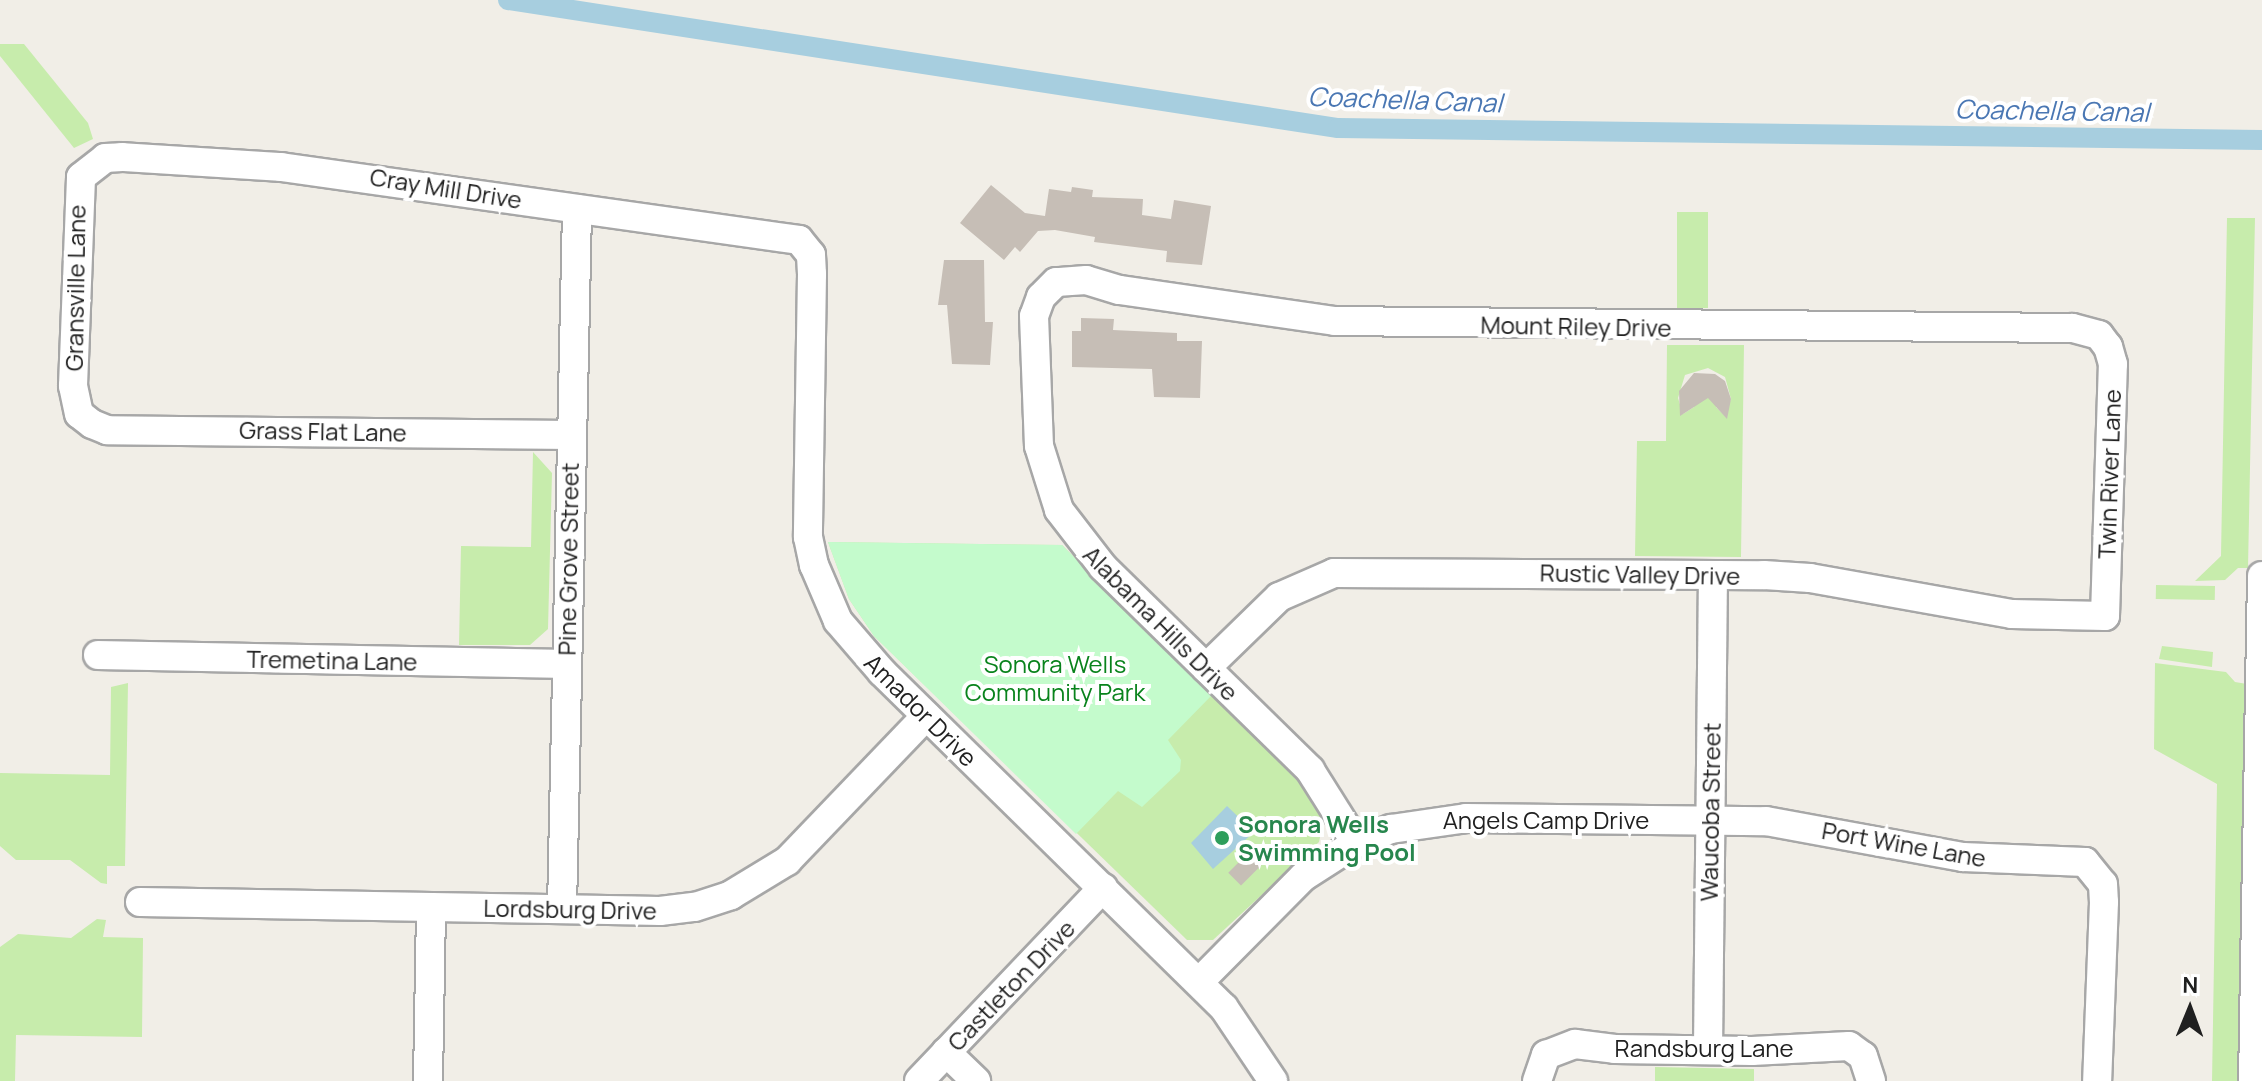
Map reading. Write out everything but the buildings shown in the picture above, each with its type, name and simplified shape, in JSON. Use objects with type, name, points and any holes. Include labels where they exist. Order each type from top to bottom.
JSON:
[{"type":"street","name":"Cray Mill Drive","points":[[91,165],[122,157],[281,167],[799,240]]},
{"type":"street","name":"Gransville Lane","points":[[79,414],[73,386],[79,327],[77,194],[91,165]]},
{"type":"street","name":"Pine Grove Street","points":[[562,909],[577,209]]},
{"type":"street","name":"Amador Drive","points":[[799,240],[811,255],[812,274],[806,505],[814,565],[838,621],[926,716],[1199,982],[1244,1032],[1273,1081]]},
{"type":"street","name":"Mount Riley Drive","points":[[1056,282],[1086,280],[1276,315],[1387,324],[2072,328],[2099,335]]},
{"type":"street","name":"Alabama Hills Drive","points":[[1056,282],[1041,297],[1034,316],[1039,446],[1059,510],[1088,552],[1310,770],[1356,843]]},
{"type":"street","name":"Twin River Lane","points":[[2099,335],[2113,364],[2105,616]]},
{"type":"street","name":"Grass Flat Lane","points":[[79,414],[107,430],[571,435]]},
{"type":"street","name":"Rustic Valley Drive","points":[[1206,668],[1279,597],[1334,573],[1810,578],[2012,614],[2105,616]]},
{"type":"street","name":"Waucoba Street","points":[[1708,1050],[1713,575]]},
{"type":"street","points":[[2253,1081],[2262,576]]},
{"type":"street","name":"Tremetina Lane","points":[[98,655],[567,664]]},
{"type":"street","name":"Lordsburg Drive","points":[[140,902],[562,909],[695,907],[760,880],[787,861],[926,716]]},
{"type":"street","name":"Angels Camp Drive","points":[[1199,982],[1279,898],[1356,843],[1391,829],[1466,818],[1710,820]]},
{"type":"street","name":"Port Wine Lane","points":[[1710,820],[1790,824],[1989,860],[2069,858],[2095,870],[2104,902],[2097,1081]]},
{"type":"street","name":"Castleton Drive","points":[[919,1081],[1103,888]]},
{"type":"street","points":[[428,1081],[431,907]]},
{"type":"street","name":"Randsburg Lane","points":[[1541,1068],[1575,1044],[1708,1050],[1849,1046],[1867,1069]]},
{"type":"street","points":[[946,1052],[976,1081]]},
{"type":"green space","points":[[0,44],[24,44],[88,123],[93,139],[74,148],[0,56]]},
{"type":"green space","points":[[1677,212],[1708,212],[1708,308],[1677,308]]},
{"type":"green space","points":[[2227,218],[2255,218],[2248,568],[2238,568],[2225,580],[2195,581],[2221,556]]},
{"type":"green space","points":[[1667,345],[1744,345],[1741,557],[1635,556],[1637,441],[1666,441]],"holes":[[[1708,368],[1725,377],[1731,399],[1724,415],[1716,407],[1717,399],[1694,391],[1694,407],[1683,414],[1678,398],[1685,375]]]},
{"type":"green space","points":[[533,452],[552,473],[548,629],[530,645],[459,645],[461,546],[531,547]]},
{"type":"green space","name":"Sonora Wells Community Park","points":[[828,542],[1062,545],[1299,782],[1324,819],[1319,842],[1213,940],[1187,940],[874,636],[849,599]]},
{"type":"green space","name":"Sonora Wells Community Park","points":[[828,542],[1062,545],[1211,696],[1168,740],[1181,760],[1180,771],[1142,807],[1118,791],[1076,834],[874,636],[849,599]]},
{"type":"green space","points":[[2156,585],[2215,586],[2215,600],[2156,599]]},
{"type":"green space","points":[[2162,646],[2213,652],[2212,667],[2159,659]]},
{"type":"green space","points":[[2155,663],[2226,672],[2235,682],[2247,684],[2240,1081],[2212,1081],[2217,784],[2154,749]]},
{"type":"green space","points":[[128,683],[125,866],[107,866],[107,884],[101,883],[70,860],[16,860],[0,846],[0,773],[110,775],[111,687]]},
{"type":"green space","points":[[97,919],[106,920],[103,937],[143,938],[142,1037],[16,1035],[15,1081],[0,1081],[0,947],[18,934],[71,938]]},
{"type":"green space","points":[[1655,1067],[1754,1069],[1754,1081],[1655,1081]]},
{"type":"water","name":"Sonora Wells Swimming Pool","points":[[1227,806],[1254,832],[1213,869],[1191,843]]},
{"type":"waterway","name":"Coachella Canal","points":[[508,0],[1338,128],[2262,140]]},
{"type":"place","name":"Sonora Wells Swimming Pool","points":[[1222,838]]}]
